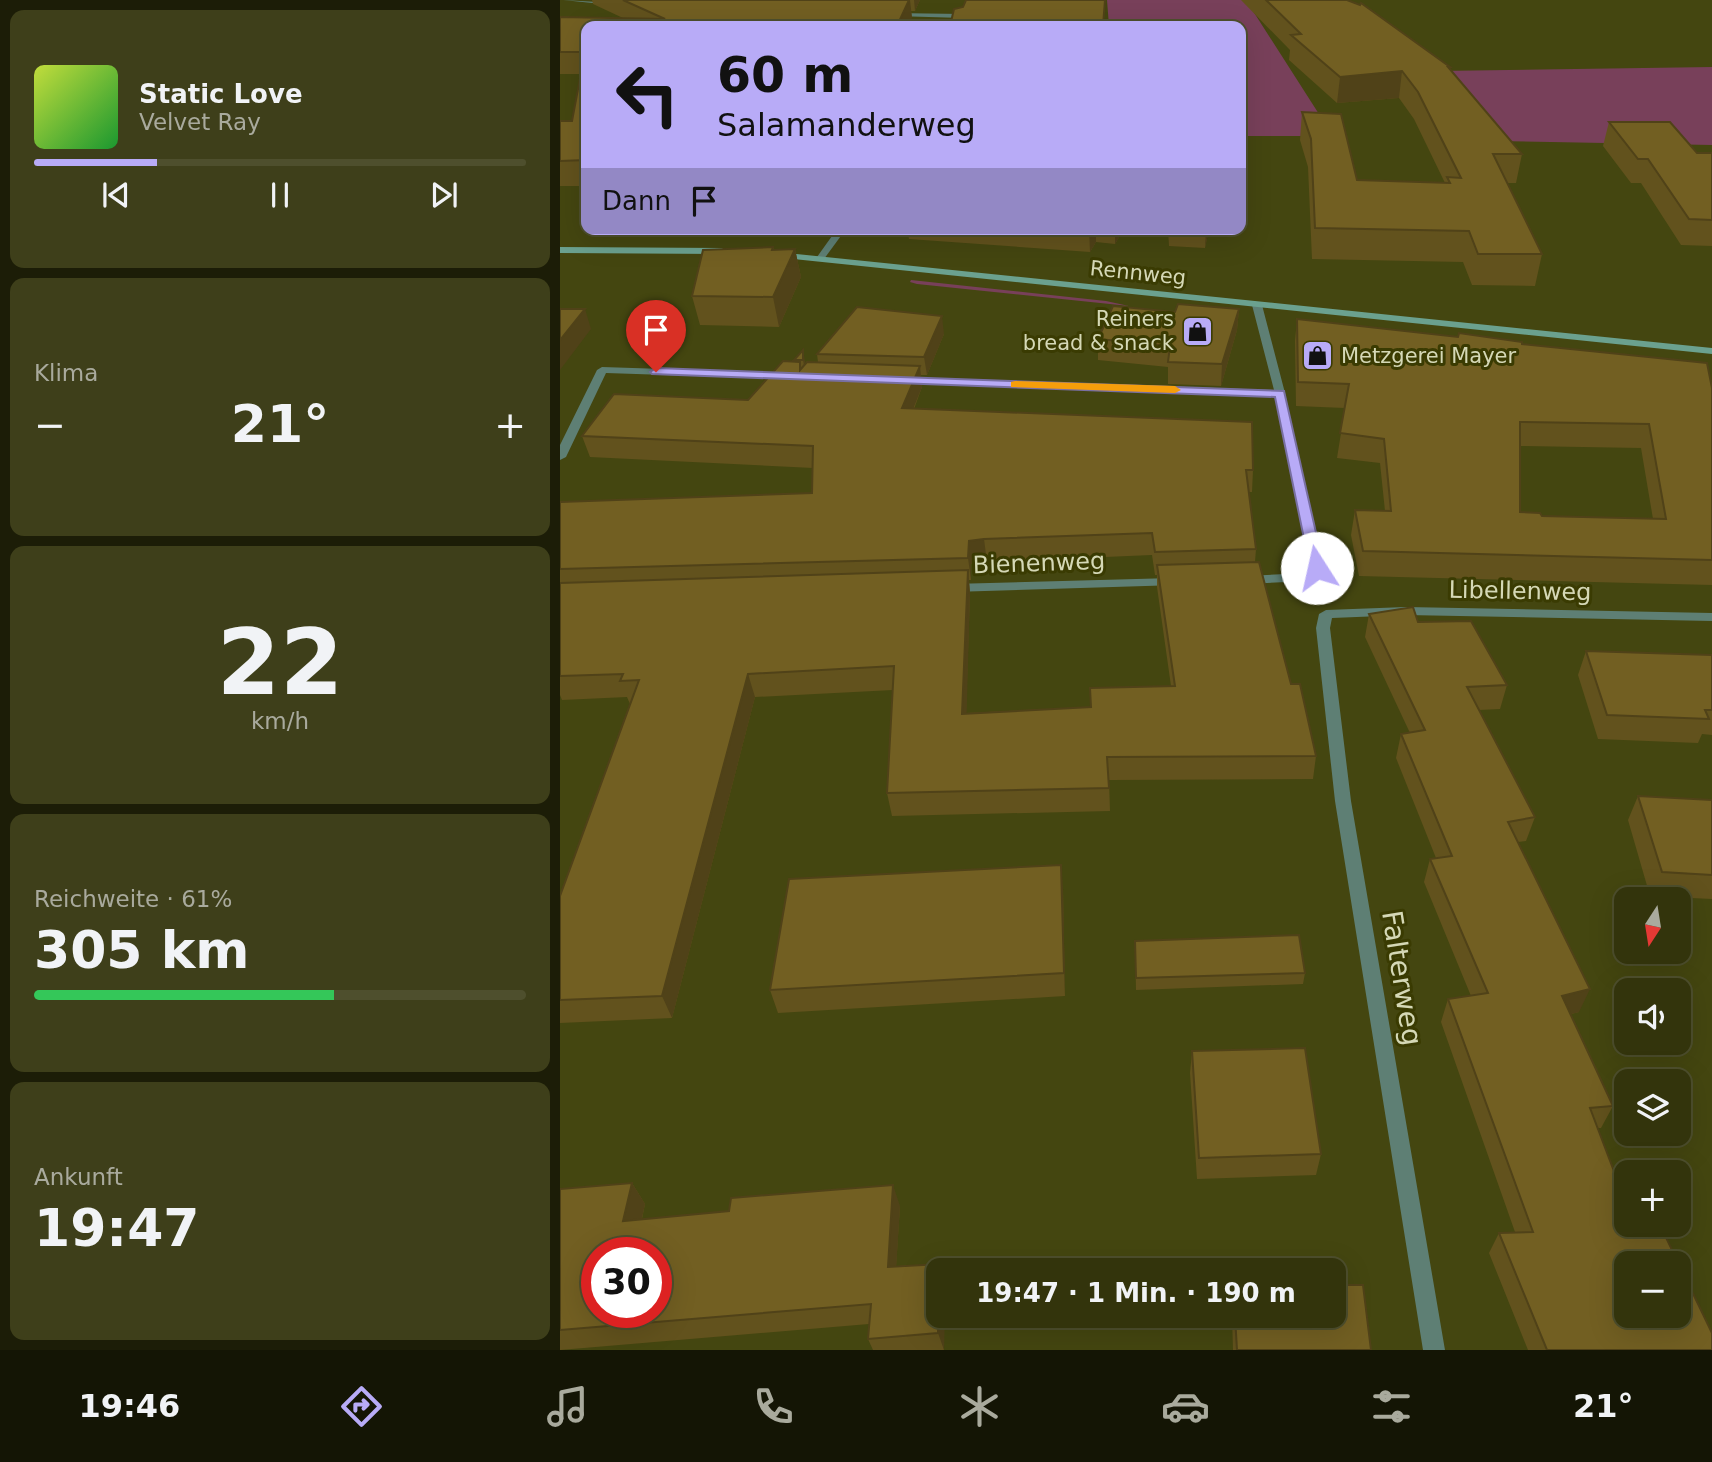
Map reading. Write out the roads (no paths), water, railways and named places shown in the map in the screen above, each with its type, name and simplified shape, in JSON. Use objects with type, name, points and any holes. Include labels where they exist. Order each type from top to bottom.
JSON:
[{"type":"main road","points":[[560,250],[730,251]]},
{"type":"main road","name":"Rennweg","points":[[762,254],[821,257],[1712,351]]},
{"type":"street","points":[[566,0],[626,3]]},
{"type":"street","points":[[961,21],[966,8]]},
{"type":"street","points":[[887,13],[963,16]]},
{"type":"street","points":[[821,257],[838,235]]},
{"type":"street","points":[[1227,581],[1309,577],[1317,568],[1280,393],[1257,305]]},
{"type":"street","points":[[560,457],[602,370],[796,377]]},
{"type":"street","points":[[892,380],[1280,393]]},
{"type":"street","name":"Bienenweg","points":[[935,589],[1185,582]]},
{"type":"street","name":"Libellenweg","points":[[1326,614],[1406,611],[1712,617]]},
{"type":"street","name":"Falterweg","points":[[1326,614],[1323,628],[1343,801],[1434,1350]]},
{"type":"place","name":"Reiners bread & snack","points":[[1197,331]]},
{"type":"place","name":"Metzgerei Mayer","points":[[1318,356]]}]
